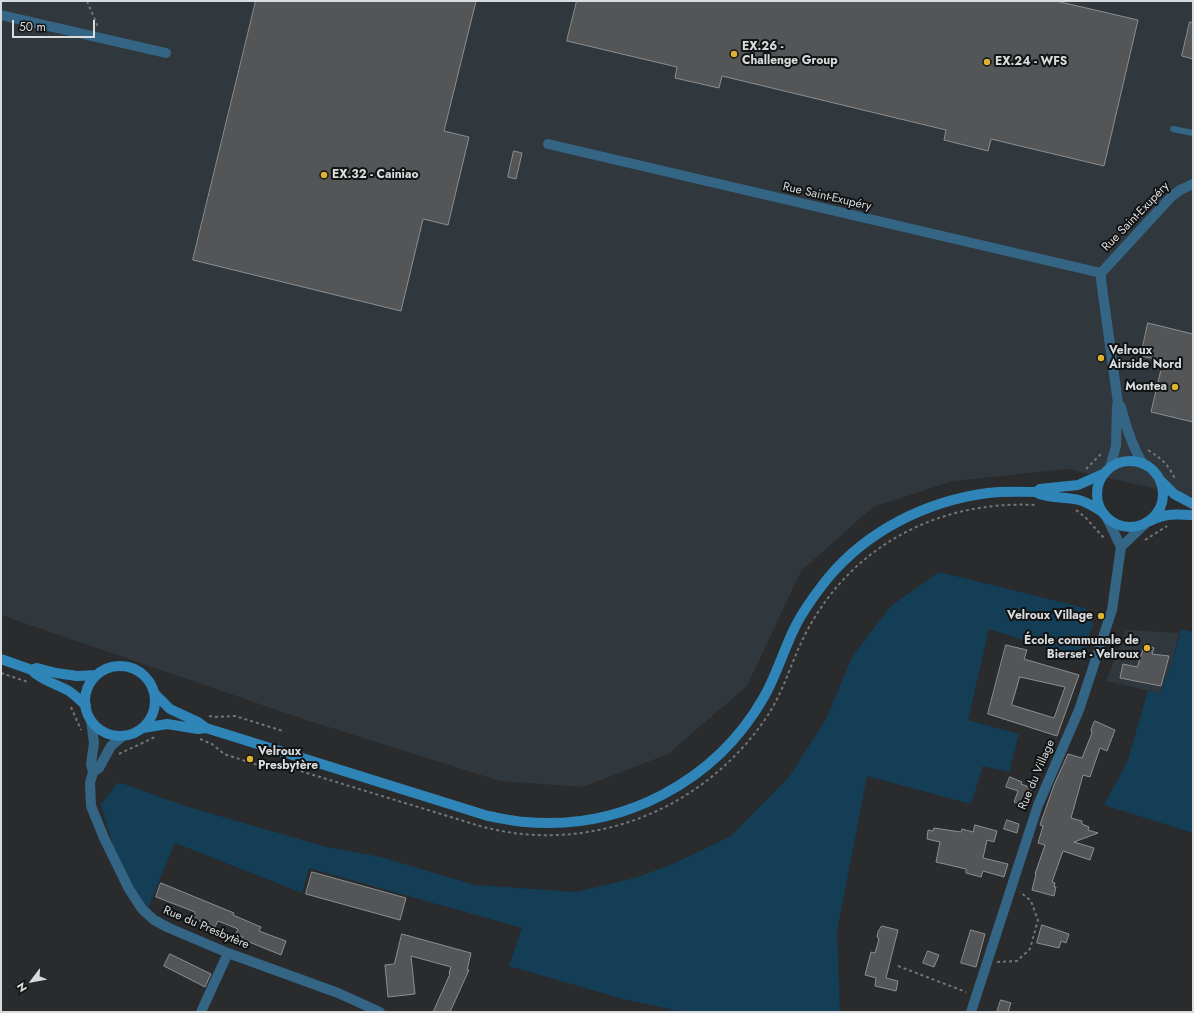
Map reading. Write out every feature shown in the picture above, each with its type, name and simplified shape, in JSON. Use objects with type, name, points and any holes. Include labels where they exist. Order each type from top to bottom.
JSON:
[{"type":"street","points":[[1,15],[166,53]]},
{"type":"street","name":"Rue Saint-Exupéry","points":[[548,144],[1101,273],[1171,197],[1180,190],[1193,184]]},
{"type":"street","points":[[1101,273],[1118,403],[1116,407],[1116,446],[1106,471],[1098,483],[1096,494],[1097,503],[1121,547],[1146,522],[1156,515],[1162,497],[1162,487],[1159,478]]},
{"type":"street","points":[[1118,403],[1121,406],[1127,430],[1134,449],[1143,464]]},
{"type":"street","points":[[154,693],[170,708],[198,722],[206,728],[488,816],[525,822],[544,823],[568,822],[608,816],[639,806],[674,789],[702,770],[728,746],[748,722],[765,695],[795,626],[810,601],[829,576],[877,534],[905,518],[935,506],[971,496],[990,493],[1036,492],[1040,489],[1078,485],[1106,471],[1119,462],[1129,461],[1143,464],[1155,472],[1174,494],[1193,504]]},
{"type":"street","points":[[1036,492],[1043,496],[1072,498],[1084,502],[1116,524],[1125,527],[1135,527],[1157,517],[1176,513],[1193,515]]},
{"type":"street","name":"Rue du Village","points":[[971,1012],[1038,805],[1079,710],[1103,639],[1112,610],[1121,547]]},
{"type":"street","points":[[1,660],[32,670],[37,668],[77,676],[97,676]]},
{"type":"street","points":[[143,728],[149,721],[155,702],[154,693],[150,682],[142,674],[132,668],[121,666],[110,668],[92,680],[87,691],[85,701],[86,706],[91,721],[97,728],[105,733],[123,736],[130,735],[143,728],[167,724],[198,730],[206,728]]},
{"type":"street","points":[[32,670],[32,673],[73,694],[86,706]]},
{"type":"street","name":"Rue du Presbytère","points":[[91,721],[94,743],[91,764],[93,772],[90,783],[91,806],[94,816],[129,889],[142,909],[154,920],[169,928],[228,953],[338,993],[380,1012]]},
{"type":"street","name":"Rue du Presbytère","points":[[93,772],[99,768],[111,746],[123,736]]},
{"type":"street","points":[[201,1012],[228,953]]},
{"type":"lane","points":[[1173,128],[1193,133]]},
{"type":"path","points":[[87,1],[103,39]]},
{"type":"path","points":[[1143,446],[1163,460],[1172,471],[1176,482]]},
{"type":"path","points":[[1084,471],[1099,457],[1105,448]]},
{"type":"path","points":[[193,738],[207,742],[224,754],[270,769],[296,770],[480,826],[502,831],[535,835],[558,835],[577,834],[610,828],[644,818],[680,800],[715,775],[740,752],[775,703],[802,640],[831,593],[872,553],[902,534],[923,524],[960,511],[993,505],[1042,505]]},
{"type":"path","points":[[1071,509],[1085,517],[1107,543]]},
{"type":"path","points":[[1140,542],[1173,524]]},
{"type":"path","points":[[1,673],[34,683]]},
{"type":"path","points":[[69,703],[83,735]]},
{"type":"path","points":[[207,715],[214,717],[235,716],[283,730]]},
{"type":"path","points":[[116,757],[126,750],[157,736]]},
{"type":"path","points":[[988,963],[1017,961],[1030,949],[1038,920],[1031,901],[1012,885]]},
{"type":"path","points":[[898,966],[976,996]]},
{"type":"shaded area","points":[[1,1],[1193,1],[1193,497],[1068,469],[953,481],[873,507],[801,571],[747,686],[668,754],[583,787],[500,781],[303,719],[1,615]]},
{"type":"shaded area","points":[[939,572],[1085,608],[1093,624],[1082,659],[989,629],[968,720],[1019,734],[1009,772],[983,766],[971,804],[867,776],[837,931],[840,1012],[683,1012],[623,999],[509,966],[522,928],[309,868],[302,893],[175,843],[148,908],[141,902],[113,846],[101,804],[117,783],[124,784],[185,806],[327,847],[381,857],[475,885],[576,892],[638,877],[675,863],[731,836],[789,777],[826,719],[853,655],[891,606]]},
{"type":"shaded area","points":[[1181,629],[1193,632],[1193,833],[1104,805],[1128,760],[1148,690],[1160,693],[1172,662]]},
{"type":"shaded area","name":"École communale de Bierset - Velroux","points":[[1126,630],[1179,633],[1172,662],[1160,693],[1106,681]]},
{"type":"building","name":"EX.32 - Cainiao","points":[[256,1],[476,1],[444,131],[469,137],[448,225],[423,219],[401,311],[193,260]]},
{"type":"building","name":"EX.24 - WFS","points":[[577,1],[1056,1],[1138,20],[1104,166],[991,139],[988,151],[944,140],[946,130],[722,76],[719,88],[675,78],[677,67],[567,41]]},
{"type":"building","points":[[1190,22],[1193,23],[1193,59],[1182,56]]},
{"type":"building","points":[[514,151],[522,153],[516,179],[508,177]]},
{"type":"building","name":"Montea","points":[[1148,323],[1193,334],[1193,422],[1151,412],[1163,361],[1141,356]]},
{"type":"building","points":[[1145,644],[1154,648],[1152,654],[1169,656],[1161,686],[1120,678],[1123,664],[1137,667]]},
{"type":"building","points":[[1006,645],[1027,650],[1024,659],[1079,675],[1057,736],[988,714]],"holes":[[[1020,677],[1065,687],[1054,718],[1012,705]]]},
{"type":"building","points":[[1095,721],[1115,730],[1107,751],[1100,748],[1090,777],[1083,775],[1071,818],[1082,821],[1082,824],[1089,827],[1088,830],[1098,833],[1074,842],[1094,848],[1090,860],[1063,851],[1052,882],[1055,883],[1054,887],[1056,887],[1054,896],[1032,890],[1035,874],[1045,845],[1038,843],[1043,826],[1040,825],[1054,785],[1068,754],[1082,758]]},
{"type":"building","points":[[1010,777],[1022,782],[1021,784],[1032,788],[1025,806],[1014,802],[1018,791],[1006,787]]},
{"type":"building","points":[[1007,820],[1019,824],[1017,833],[1004,829]]},
{"type":"building","points":[[975,825],[997,831],[994,842],[987,840],[983,858],[1008,864],[1004,877],[983,871],[981,877],[966,873],[966,869],[936,862],[940,842],[927,839],[928,830],[933,831],[934,828],[961,832],[962,829],[973,832]]},
{"type":"building","points":[[312,872],[406,898],[400,920],[306,894]]},
{"type":"building","points":[[161,883],[234,913],[233,915],[261,927],[259,931],[286,941],[281,955],[242,939],[243,937],[236,934],[238,929],[218,921],[215,927],[192,918],[195,912],[156,897]]},
{"type":"building","points":[[1042,925],[1069,934],[1066,943],[1061,941],[1059,948],[1037,943]]},
{"type":"building","points":[[882,926],[898,930],[886,978],[898,981],[896,991],[875,986],[876,978],[865,975],[871,952],[875,953],[879,939],[877,937],[878,932]]},
{"type":"building","points":[[971,930],[985,934],[976,967],[961,963]]},
{"type":"building","points":[[402,934],[471,953],[467,970],[469,970],[450,1012],[433,1012],[450,974],[451,967],[411,956],[415,994],[388,997],[385,965],[394,964]]},
{"type":"building","points":[[928,951],[939,955],[934,967],[923,963]]},
{"type":"building","points":[[170,954],[211,974],[205,987],[164,966]]},
{"type":"building","points":[[1001,1000],[1011,1003],[1008,1012],[997,1012]]},
{"type":"place","name":"EX.26 - Challenge Group","points":[[734,54]]},
{"type":"place","name":"EX.24 - WFS","points":[[987,62]]},
{"type":"place","name":"EX.32 - Cainiao","points":[[324,175]]},
{"type":"place","name":"Velroux Airside Nord","points":[[1101,358]]},
{"type":"place","name":"Montea","points":[[1175,387]]},
{"type":"place","name":"Velroux Village","points":[[1101,616]]},
{"type":"place","name":"École communale de Bierset - Velroux","points":[[1147,648]]},
{"type":"place","name":"Velroux Presbytère","points":[[250,759]]}]
